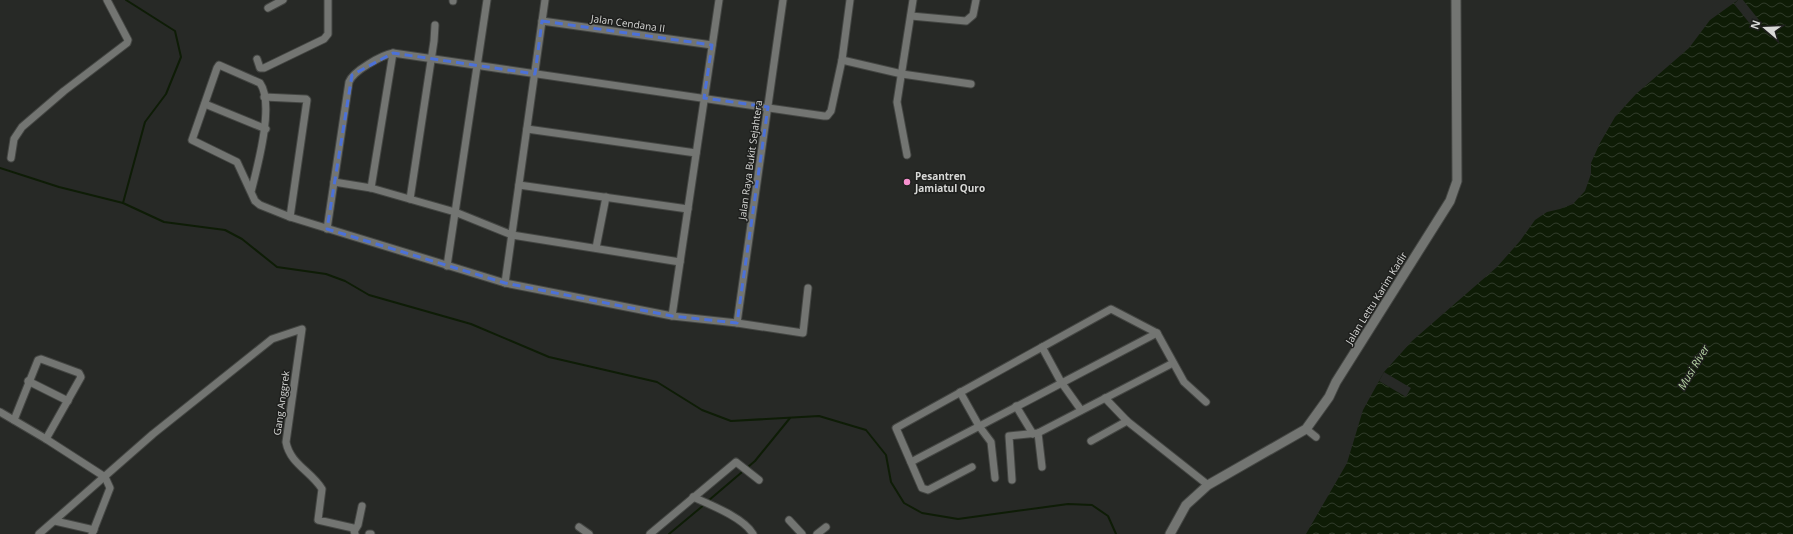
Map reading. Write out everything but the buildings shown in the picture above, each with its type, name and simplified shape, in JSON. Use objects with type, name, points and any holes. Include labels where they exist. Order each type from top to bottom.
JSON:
[{"type":"street","points":[[11,158],[14,139],[22,127],[64,91],[127,43],[128,40],[107,0]]},
{"type":"street","points":[[268,8],[283,0]]},
{"type":"street","points":[[257,59],[260,68],[264,68],[324,39],[328,34],[328,0]]},
{"type":"street","points":[[446,266],[487,0]]},
{"type":"street","points":[[505,283],[545,0]]},
{"type":"street","points":[[672,316],[719,0]]},
{"type":"street","name":"Jalan Raya Bukit Sejahtera","points":[[737,323],[783,0]]},
{"type":"street","points":[[327,229],[352,74],[387,54],[393,53],[824,116],[829,114],[842,60],[850,0]]},
{"type":"street","points":[[907,155],[897,102],[898,86],[902,74],[913,0]]},
{"type":"street","points":[[911,16],[966,21],[973,15],[976,0]]},
{"type":"street","name":"Jalan Lettu Karim Kadir","points":[[1170,534],[1186,505],[1208,485],[1306,429],[1329,397],[1336,382],[1392,295],[1454,193],[1457,181],[1456,0]]},
{"type":"street","name":"Jalan Cendana II","points":[[542,21],[712,45]]},
{"type":"street","points":[[410,199],[435,25]]},
{"type":"street","points":[[371,188],[393,53]]},
{"type":"street","points":[[842,60],[902,74],[971,84]]},
{"type":"street","points":[[251,192],[266,129],[264,97],[260,83],[219,65],[216,68],[192,140],[237,162],[255,201],[260,205],[290,217],[505,283],[672,316],[737,323],[803,333],[808,288]]},
{"type":"street","points":[[264,97],[307,100],[290,217]]},
{"type":"street","points":[[205,104],[266,129]]},
{"type":"street","points":[[527,129],[696,153]]},
{"type":"street","points":[[334,182],[371,188],[455,212],[512,235],[680,262]]},
{"type":"street","points":[[519,185],[688,209]]},
{"type":"street","points":[[596,248],[606,197]]},
{"type":"street","points":[[972,467],[926,491],[922,488],[896,428],[1112,309],[1157,333],[1187,387],[1206,402]]},
{"type":"street","name":"Gang Anggrek","points":[[105,477],[153,434],[272,339],[302,329],[286,442],[288,451],[293,459],[320,487],[322,491],[318,520],[353,528],[355,532]]},
{"type":"street","points":[[911,462],[1157,333]]},
{"type":"street","points":[[1042,347],[1061,382],[1082,410]]},
{"type":"street","points":[[14,420],[36,361],[41,359],[79,373],[81,377],[46,439]]},
{"type":"street","points":[[1012,480],[1008,437],[1036,434],[1173,363]]},
{"type":"street","points":[[28,381],[68,401]]},
{"type":"street","points":[[960,392],[979,426],[992,443],[995,478]]},
{"type":"street","points":[[1105,398],[1127,421],[1208,485]]},
{"type":"street","points":[[1016,406],[1036,434],[1042,467]]},
{"type":"street","points":[[0,412],[46,439],[105,477],[110,488],[93,532],[55,520]]},
{"type":"street","points":[[1090,441],[1127,421]]},
{"type":"street","points":[[1306,429],[1316,437]]},
{"type":"street","points":[[650,534],[697,498],[736,462],[759,480]]},
{"type":"street","points":[[39,534],[105,477]]},
{"type":"street","points":[[697,498],[715,506],[748,526],[753,534]]},
{"type":"street","points":[[355,532],[362,506]]},
{"type":"street","points":[[789,520],[802,534]]},
{"type":"street","points":[[579,527],[589,534]]},
{"type":"street","points":[[817,534],[826,527]]},
{"type":"highlighted area","points":[[542,21],[712,45],[704,98],[768,107],[737,323],[672,316],[505,283],[327,229],[352,75],[393,53],[535,74]]},
{"type":"water","name":"Musi River","points":[[1738,0],[1793,0],[1793,534],[1306,534],[1347,463],[1363,410],[1384,372],[1412,341],[1497,267],[1520,241],[1535,220],[1547,212],[1573,204],[1585,191],[1591,174],[1591,163],[1600,143],[1615,117],[1636,94],[1689,48],[1710,20]]},
{"type":"pier","points":[[1738,0],[1743,0],[1759,20],[1751,25],[1734,4]]},
{"type":"pier","points":[[1384,372],[1411,388],[1406,397],[1379,381]]},
{"type":"waterway","points":[[123,203],[145,122],[166,94],[181,57],[175,31],[126,0]]},
{"type":"waterway","points":[[0,168],[59,187],[123,203],[164,222],[225,230],[242,239],[277,267],[326,274],[345,281],[369,295],[471,324],[549,357],[657,382],[702,410],[731,421],[819,416],[866,430],[886,455],[891,482],[904,503],[922,513],[958,519],[1068,504],[1092,505],[1108,516],[1116,534]]},
{"type":"waterway","points":[[708,501],[755,461],[790,418]]},
{"type":"waterway","points":[[669,534],[705,504]]},
{"type":"place","name":"Pesantren Jamiatul Quro","points":[[907,182]]}]
